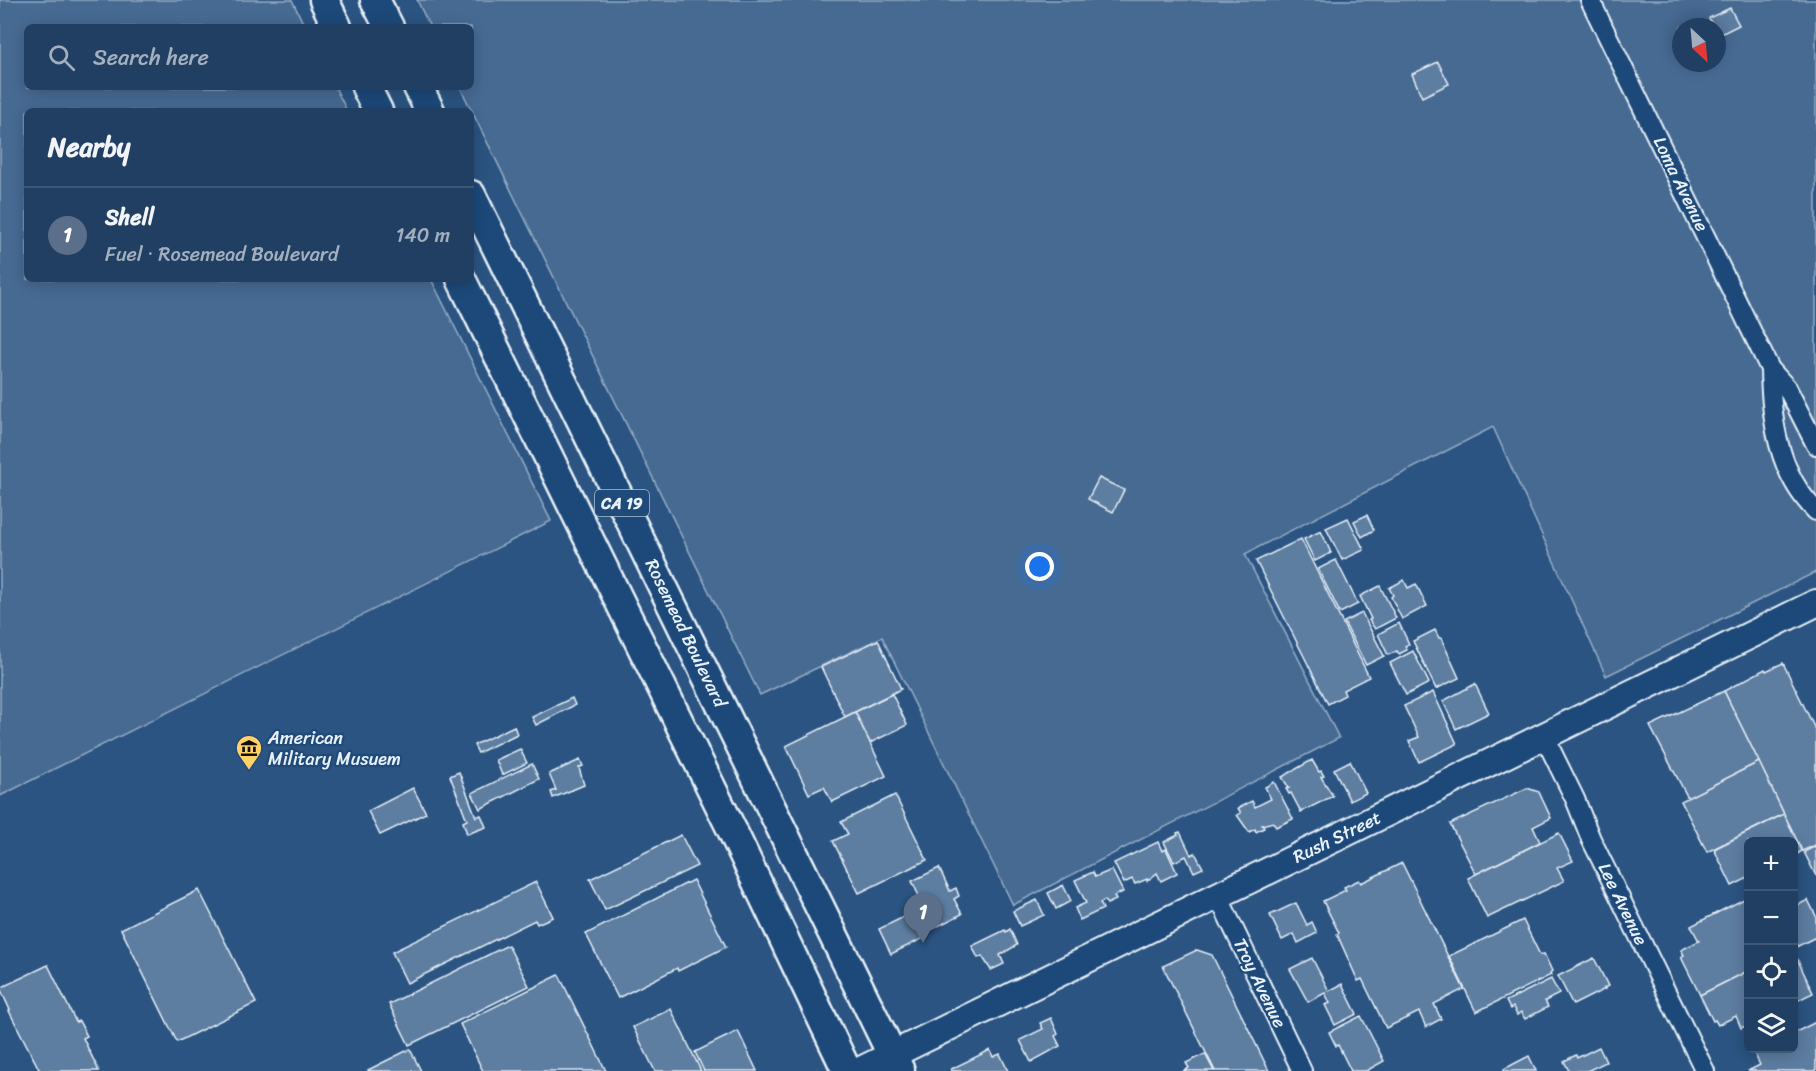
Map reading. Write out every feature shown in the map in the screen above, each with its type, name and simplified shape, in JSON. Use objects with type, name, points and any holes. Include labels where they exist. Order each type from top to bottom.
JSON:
[{"type":"main road","points":[[324,0],[336,24]]},
{"type":"main road","points":[[375,0],[387,24]]},
{"type":"main road","points":[[368,90],[376,108]]},
{"type":"main road","points":[[420,90],[428,108]]},
{"type":"main road","name":"Rosemead Boulevard","points":[[474,201],[896,1063]]},
{"type":"main road","name":"CA 19","points":[[462,282],[723,812],[847,1071]]},
{"type":"street","name":"Loma Avenue","points":[[1590,0],[1770,369],[1787,388],[1816,446]]},
{"type":"street","name":"Loma Avenue","points":[[1770,369],[1771,402],[1777,443],[1794,482],[1816,511]]},
{"type":"street","name":"Rush Street","points":[[859,1071],[896,1063],[1218,896],[1816,603]]},
{"type":"street","name":"Lee Avenue","points":[[1544,736],[1575,799],[1591,839],[1706,1071]]},
{"type":"street","name":"Troy Avenue","points":[[1218,896],[1302,1071]]},
{"type":"shaded area","points":[[0,0],[292,0],[304,24],[24,24],[24,90],[336,90],[346,108],[24,108],[24,282],[432,282],[551,521],[0,796]]},
{"type":"shaded area","points":[[417,0],[1816,0],[1816,572],[1606,676],[1493,427],[1245,554],[1339,738],[1013,905],[882,637],[760,695],[474,115],[474,108],[470,108],[461,90],[474,90],[474,24],[429,24]]},
{"type":"building","points":[[1730,8],[1739,25],[1726,32],[1726,18],[1709,18]]},
{"type":"building","points":[[1438,62],[1449,84],[1422,97],[1412,74]]},
{"type":"building","points":[[1099,478],[1124,490],[1113,512],[1088,499]]},
{"type":"building","points":[[1367,515],[1374,530],[1362,537],[1354,521]]},
{"type":"building","points":[[1348,518],[1364,550],[1342,560],[1326,528]]},
{"type":"building","points":[[1321,531],[1331,553],[1315,561],[1304,539]]},
{"type":"building","points":[[1301,539],[1369,677],[1343,690],[1345,695],[1328,704],[1256,561]]},
{"type":"building","points":[[1336,560],[1358,604],[1340,613],[1318,569]]},
{"type":"building","points":[[1404,580],[1408,588],[1416,584],[1427,606],[1402,619],[1389,588]]},
{"type":"building","points":[[1380,586],[1396,618],[1375,629],[1360,596]]},
{"type":"building","points":[[1362,613],[1384,656],[1366,665],[1344,622]]},
{"type":"building","points":[[1399,623],[1409,644],[1405,646],[1407,650],[1399,654],[1397,651],[1388,655],[1378,634]]},
{"type":"building","points":[[1435,630],[1459,678],[1436,689],[1413,641]]},
{"type":"building","points":[[878,640],[901,689],[845,717],[821,667]]},
{"type":"building","points":[[1413,651],[1429,683],[1406,695],[1390,663]]},
{"type":"building","points":[[1783,663],[1816,731],[1816,845],[1802,851],[1798,837],[1795,837],[1724,691],[1765,669],[1766,671]]},
{"type":"building","points":[[1475,684],[1489,713],[1456,729],[1443,701]]},
{"type":"building","points":[[1724,691],[1759,762],[1688,798],[1650,726]]},
{"type":"building","points":[[1433,692],[1457,744],[1419,762],[1409,741],[1419,737],[1404,706]]},
{"type":"building","points":[[892,694],[907,725],[870,743],[855,712]]},
{"type":"building","points":[[572,698],[575,705],[536,725],[532,717]]},
{"type":"building","points":[[855,712],[886,776],[832,802],[824,787],[809,794],[786,746]]},
{"type":"building","points":[[514,726],[517,734],[478,753],[474,745]]},
{"type":"building","points":[[520,749],[527,763],[502,775],[496,760]]},
{"type":"building","points":[[580,760],[583,766],[579,768],[584,785],[553,798],[551,792],[556,790],[549,774]]},
{"type":"building","points":[[1312,760],[1324,776],[1321,777],[1333,796],[1301,812],[1291,793],[1289,794],[1286,789],[1289,788],[1282,777]]},
{"type":"building","points":[[1350,761],[1366,793],[1350,801],[1334,769]]},
{"type":"building","points":[[1759,762],[1784,814],[1707,852],[1681,801]]},
{"type":"building","points":[[532,764],[539,779],[480,809],[472,793]]},
{"type":"building","points":[[459,772],[476,817],[481,815],[486,827],[467,834],[463,822],[467,820],[450,776]]},
{"type":"building","points":[[1274,782],[1293,819],[1276,827],[1273,822],[1262,825],[1264,828],[1256,832],[1255,829],[1249,832],[1237,815],[1241,813],[1238,808],[1252,801],[1255,807],[1271,799],[1265,787]]},
{"type":"building","points":[[413,788],[426,813],[380,835],[368,811]]},
{"type":"building","points":[[1527,788],[1539,792],[1551,818],[1533,827],[1540,842],[1476,874],[1450,824]]},
{"type":"building","points":[[895,795],[927,860],[859,893],[833,841],[848,834],[841,822]]},
{"type":"building","points":[[1784,814],[1795,837],[1744,837],[1744,880],[1732,886],[1714,849]]},
{"type":"building","points":[[1180,832],[1191,855],[1195,853],[1203,868],[1194,872],[1186,856],[1174,862],[1164,842]]},
{"type":"building","points":[[1559,833],[1573,861],[1557,868],[1564,881],[1487,918],[1468,878]]},
{"type":"building","points":[[681,835],[697,866],[605,910],[590,879]]},
{"type":"building","points":[[1158,842],[1162,851],[1166,849],[1177,873],[1161,881],[1157,873],[1147,881],[1147,879],[1135,884],[1132,879],[1124,883],[1114,863]]},
{"type":"building","points":[[1816,846],[1816,876],[1804,852]]},
{"type":"building","points":[[1402,863],[1464,989],[1434,1004],[1441,1019],[1426,1027],[1419,1012],[1386,1028],[1362,979],[1358,981],[1337,934],[1339,933],[1323,901],[1346,890],[1344,887],[1359,880],[1361,883]]},
{"type":"building","points":[[939,868],[950,891],[956,888],[959,896],[954,899],[962,914],[934,928],[912,881]]},
{"type":"building","points":[[1112,870],[1123,892],[1114,896],[1116,900],[1107,904],[1105,900],[1100,903],[1103,909],[1080,920],[1075,908],[1086,903],[1075,880],[1093,872],[1095,877]]},
{"type":"building","points":[[693,880],[726,947],[678,971],[677,968],[618,998],[586,934]]},
{"type":"building","points":[[536,882],[553,917],[537,924],[535,920],[407,983],[392,952]]},
{"type":"building","points":[[1063,885],[1071,901],[1056,909],[1048,893]]},
{"type":"building","points":[[199,890],[256,1003],[177,1042],[121,929]]},
{"type":"building","points":[[1744,899],[1744,973],[1700,995],[1681,957],[1684,955],[1681,950],[1699,941],[1691,926]]},
{"type":"building","points":[[1037,900],[1044,915],[1020,926],[1013,911]]},
{"type":"building","points":[[1808,900],[1816,916],[1816,937],[1798,946],[1798,945],[1798,905]]},
{"type":"building","points":[[1296,903],[1307,925],[1312,922],[1317,933],[1298,943],[1294,934],[1282,940],[1270,915]]},
{"type":"building","points":[[916,911],[928,936],[891,954],[879,929]]},
{"type":"building","points":[[1523,920],[1540,955],[1544,954],[1552,971],[1551,975],[1476,1012],[1449,956]]},
{"type":"building","points":[[1010,929],[1017,945],[1000,955],[1004,964],[991,970],[982,956],[978,958],[972,946]]},
{"type":"building","points":[[508,945],[529,986],[409,1045],[389,1004]]},
{"type":"building","points":[[1197,950],[1212,955],[1269,1071],[1215,1071],[1163,966]]},
{"type":"building","points":[[1312,958],[1329,991],[1342,984],[1357,1014],[1335,1025],[1325,1005],[1330,1003],[1325,993],[1308,1002],[1290,969]]},
{"type":"building","points":[[1594,958],[1608,986],[1573,1005],[1558,976]]},
{"type":"building","points":[[1798,961],[1813,993],[1798,1000]]},
{"type":"building","points":[[48,965],[76,1022],[79,1021],[87,1036],[83,1038],[99,1071],[40,1071],[9,1011],[0,988]]},
{"type":"building","points":[[1744,973],[1744,1027],[1741,1028],[1736,1016],[1718,1025],[1715,1020],[1713,1021],[1700,995]]},
{"type":"building","points":[[559,975],[606,1071],[483,1071],[460,1024]]},
{"type":"building","points":[[1551,979],[1559,994],[1545,1001],[1548,1007],[1525,1019],[1521,1012],[1517,1015],[1513,1007],[1510,1009],[1506,1001]]},
{"type":"building","points":[[671,1009],[701,1071],[655,1071],[633,1027]]},
{"type":"building","points":[[1361,1016],[1384,1061],[1366,1071],[1351,1071],[1329,1032]]},
{"type":"building","points":[[1051,1018],[1060,1046],[1031,1062],[1020,1040],[1043,1029],[1040,1023]]},
{"type":"building","points":[[1816,1022],[1816,1071],[1748,1071],[1760,1065],[1754,1053],[1798,1053],[1798,1031]]},
{"type":"building","points":[[738,1031],[757,1071],[704,1071],[695,1052]]},
{"type":"building","points":[[1599,1047],[1606,1062],[1587,1071],[1569,1071],[1564,1061],[1576,1055],[1577,1058]]},
{"type":"building","points":[[410,1049],[421,1071],[368,1070]]},
{"type":"building","points":[[990,1050],[993,1057],[1000,1054],[1008,1071],[952,1071],[951,1069]]},
{"type":"building","points":[[1205,1054],[1214,1071],[1183,1071],[1189,1068],[1186,1063]]},
{"type":"building","points":[[1529,1056],[1536,1071],[1504,1071],[1504,1069]]},
{"type":"place","name":"American Military Musuem","points":[[249,771]]},
{"type":"place","name":"Shell","points":[[923,943]]}]
